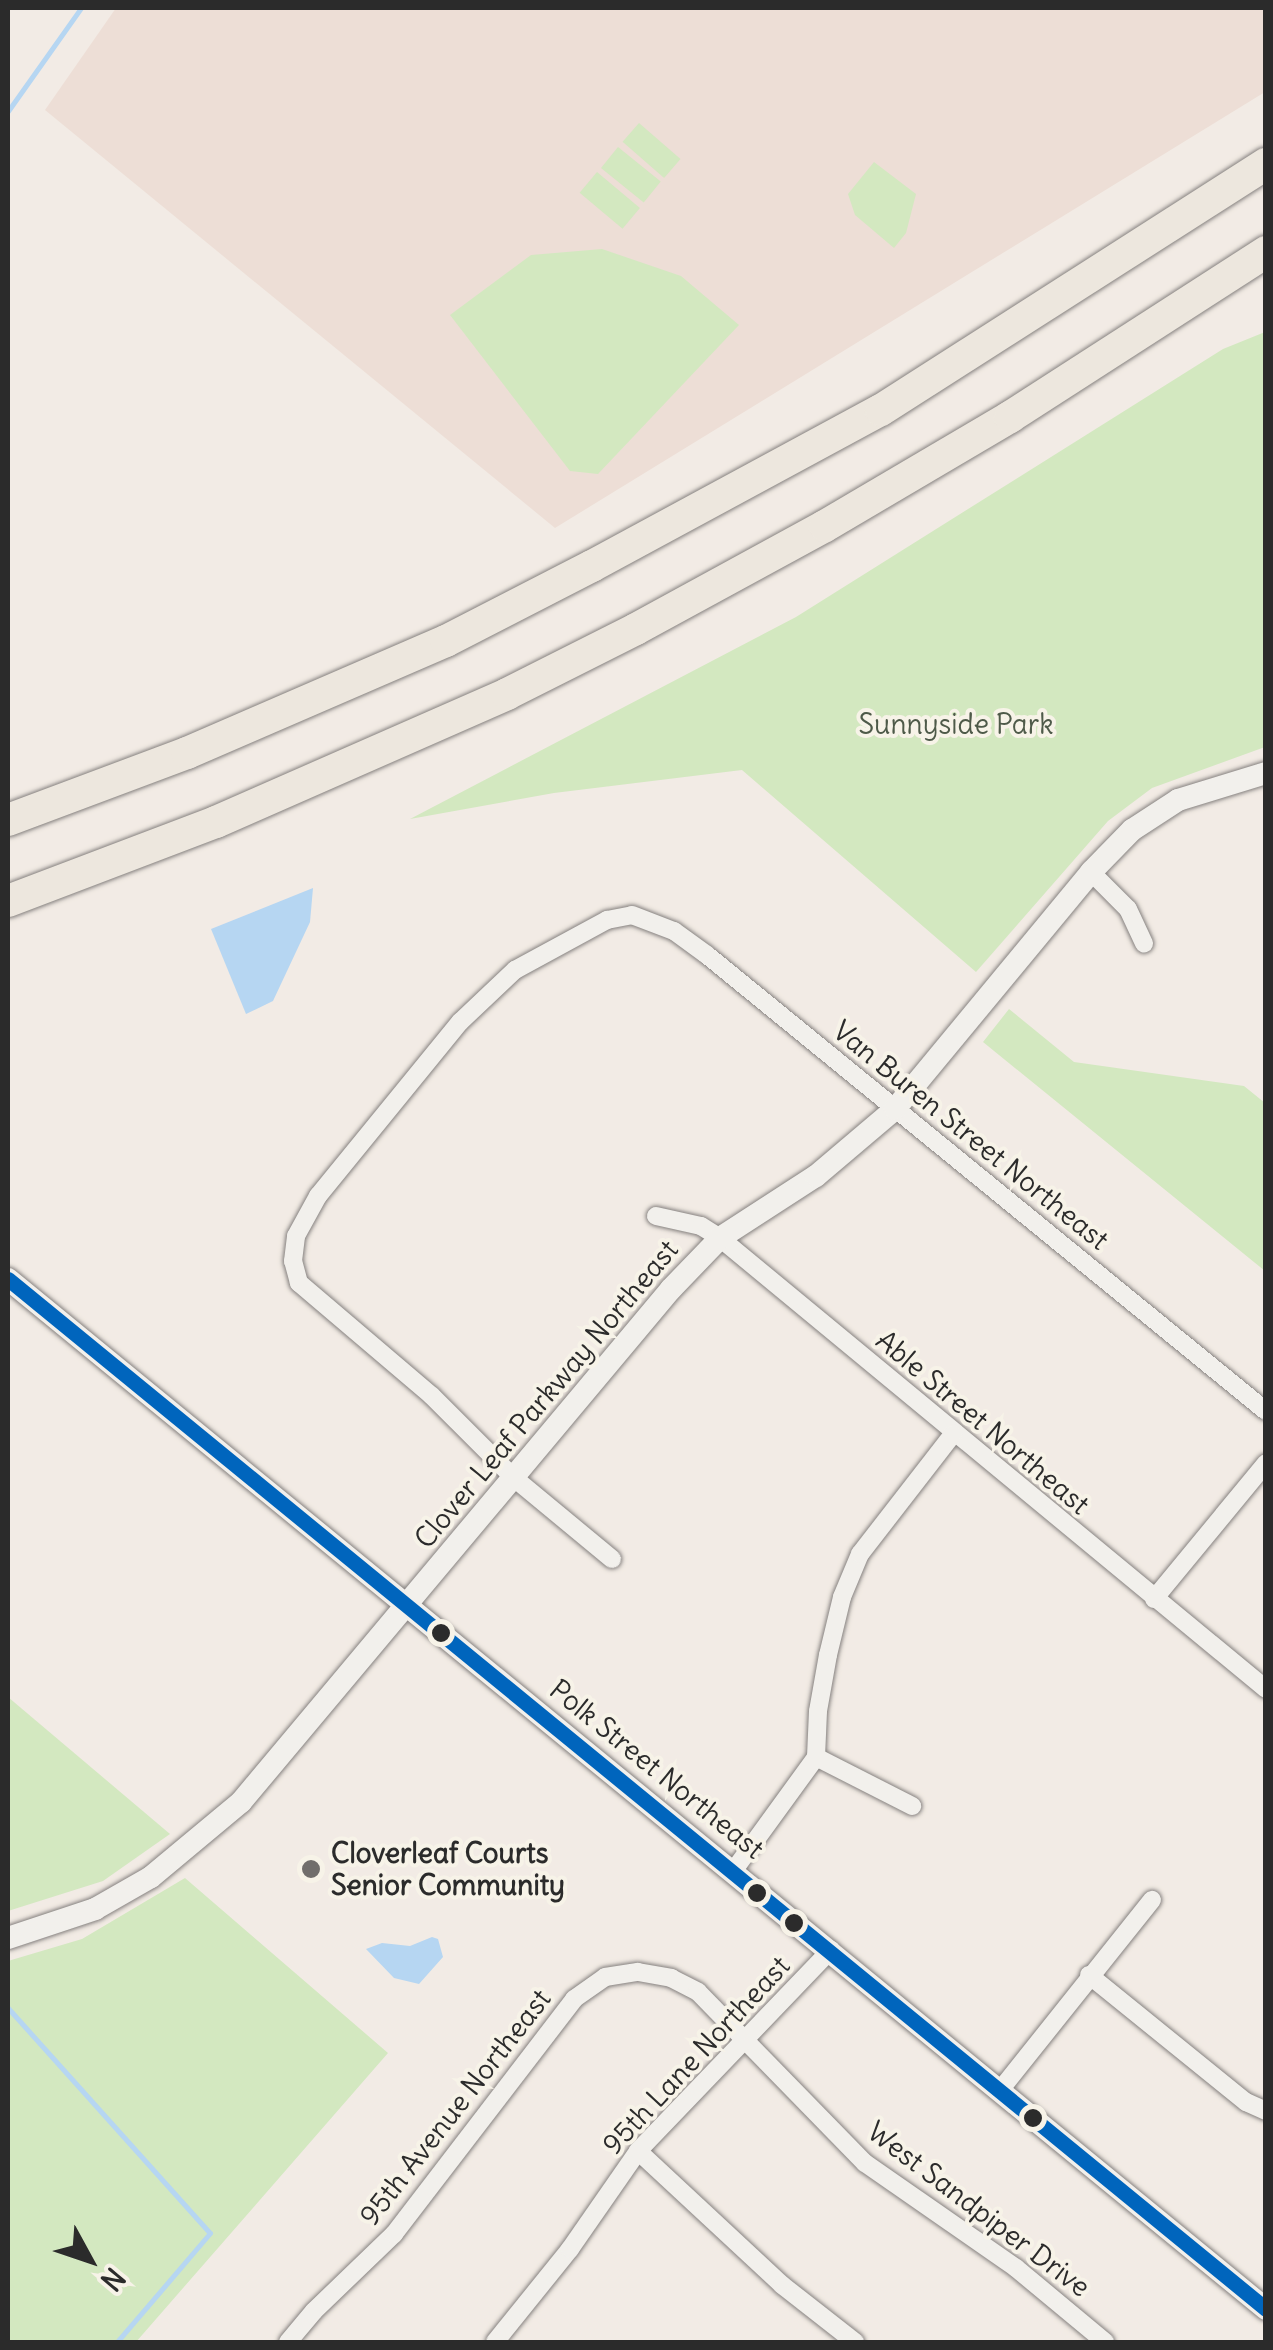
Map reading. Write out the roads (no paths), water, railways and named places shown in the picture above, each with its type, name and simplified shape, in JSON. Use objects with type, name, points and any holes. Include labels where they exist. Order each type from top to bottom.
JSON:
[{"type":"highway","points":[[8,820],[187,753],[429,648],[592,566],[882,410],[1266,164]]},
{"type":"highway","points":[[8,901],[216,822],[507,694],[636,629],[825,526],[1010,417],[1266,252]]},
{"type":"street","name":"Clover Leaf Parkway Northeast","points":[[8,1938],[95,1908],[188,1850],[240,1802],[671,1288],[720,1238],[816,1176],[895,1109],[1091,872],[1132,830],[1178,800],[1266,773]]},
{"type":"street","points":[[1091,872],[1128,909],[1144,943]]},
{"type":"street","name":"Van Buren Street Northeast","points":[[513,1478],[432,1396],[299,1283],[293,1261],[296,1236],[318,1196],[460,1022],[515,970],[607,920],[632,915],[674,932],[707,955],[1266,1411]]},
{"type":"street","name":"Able Street Northeast","points":[[656,1216],[701,1226],[720,1238],[1266,1689]]},
{"type":"street","name":"Polk Street Northeast","points":[[8,1278],[1266,2309]]},
{"type":"street","points":[[734,1870],[816,1757],[818,1712],[848,1582],[860,1554],[953,1434]]},
{"type":"street","points":[[1154,1599],[1266,1464]]},
{"type":"street","points":[[513,1478],[612,1559]]},
{"type":"street","points":[[816,1757],[912,1806]]},
{"type":"street","points":[[1000,2089],[1152,1900]]},
{"type":"street","name":"95th Lane Northeast","points":[[495,2342],[570,2249],[638,2151],[831,1950]]},
{"type":"street","name":"West Sandpiper Drive","points":[[638,1972],[671,1978],[698,1992],[864,2162],[1016,2268],[1105,2342]]},
{"type":"street","name":"95th Avenue Northeast","points":[[288,2342],[314,2310],[394,2234],[574,1999],[605,1977],[638,1972]]},
{"type":"street","points":[[1089,1975],[1246,2102],[1266,2111]]},
{"type":"street","points":[[638,2151],[782,2285],[856,2342]]},
{"type":"water","points":[[313,888],[310,922],[273,1001],[246,1014],[211,929]]},
{"type":"water","points":[[432,1937],[438,1939],[443,1957],[419,1984],[394,1978],[366,1949],[382,1943],[410,1946]]},
{"type":"waterway","points":[[8,111],[81,8]]},
{"type":"waterway","points":[[8,2008],[210,2233],[117,2342]]},
{"type":"place","name":"Cloverleaf Courts Senior Community","points":[[311,1869]]},
{"type":"park label","name":"Sunnyside Park","points":[[956,724]]}]
